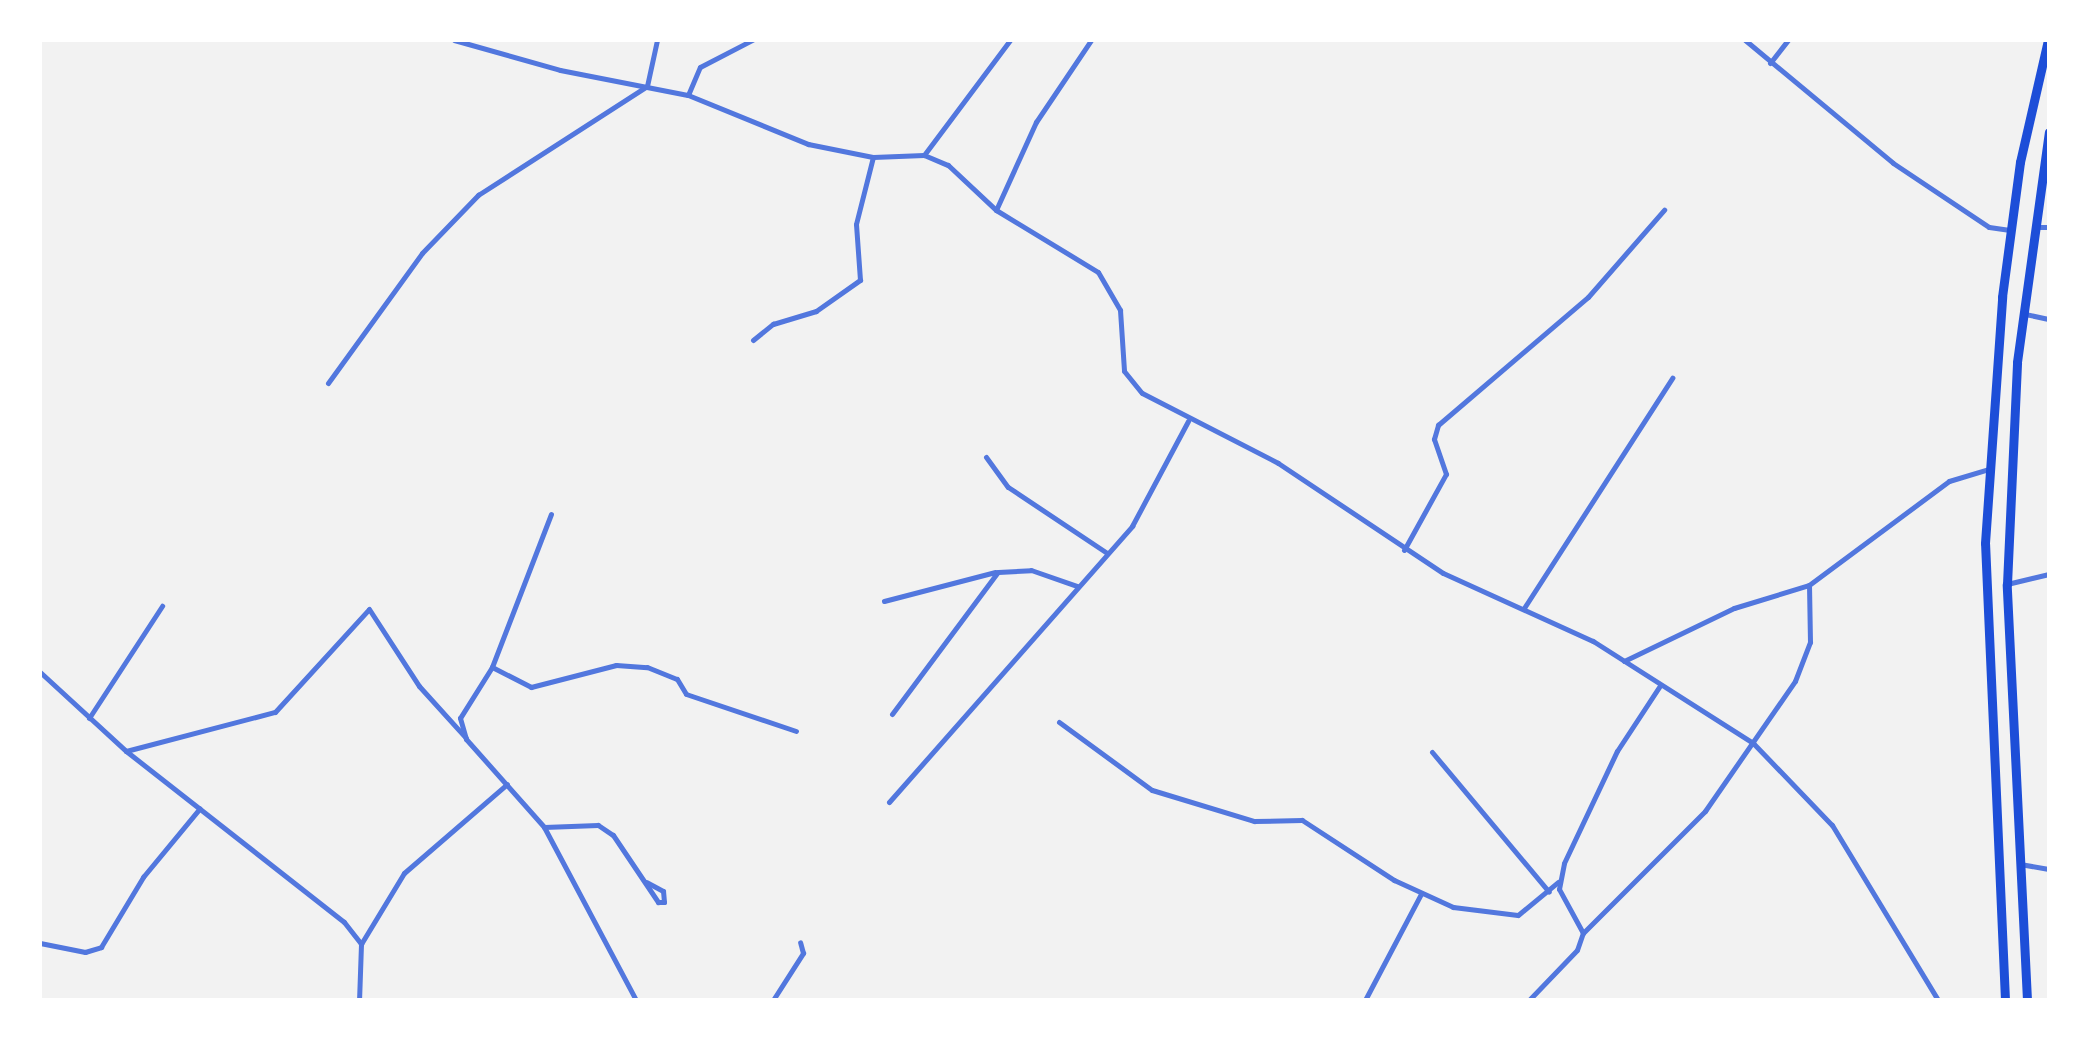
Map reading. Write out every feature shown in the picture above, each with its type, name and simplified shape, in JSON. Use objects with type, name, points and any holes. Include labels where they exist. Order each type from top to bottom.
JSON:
[{"type":"highway","points":[[2004,1000],[1985,544],[1996,357],[2013,229],[2048,40]]},
{"type":"highway","points":[[2027,1000],[2017,863],[2007,584],[2022,314],[2049,132]]},
{"type":"highway","points":[[2013,229],[2032,228]]},
{"type":"street","points":[[454,40],[560,70],[688,95],[808,144],[873,156],[924,155],[948,165],[996,210],[1098,272],[1120,310],[1128,380],[1188,421],[1278,463],[1404,550],[1624,662],[1753,743],[1832,825],[1938,1000]]},
{"type":"street","points":[[328,383],[422,253],[478,195],[647,86],[657,40]]},
{"type":"street","points":[[688,95],[700,67],[752,40]]},
{"type":"street","points":[[924,155],[1010,40]]},
{"type":"street","points":[[996,210],[1036,122],[1090,40]]},
{"type":"street","points":[[1745,40],[1893,163],[1989,227],[2013,229]]},
{"type":"street","points":[[1770,62],[1788,40]]},
{"type":"street","points":[[752,340],[773,324],[816,311],[860,280],[856,224],[873,156]]},
{"type":"street","points":[[1404,550],[1446,474],[1434,438],[1438,425],[1588,297],[1664,210]]},
{"type":"street","points":[[2032,228],[2049,226]]},
{"type":"street","points":[[2022,314],[2049,318]]},
{"type":"street","points":[[1524,608],[1672,378]]},
{"type":"street","points":[[890,802],[1132,526],[1188,421]]},
{"type":"street","points":[[986,457],[1008,488],[1107,553]]},
{"type":"street","points":[[1624,662],[1734,608],[1809,585],[1949,481],[1992,468]]},
{"type":"street","points":[[466,739],[460,718],[492,666],[551,514]]},
{"type":"street","points":[[884,600],[998,572],[1030,570],[1077,586]]},
{"type":"street","points":[[892,714],[998,572]]},
{"type":"street","points":[[2007,584],[2049,574]]},
{"type":"street","points":[[1529,1000],[1577,950],[1583,932],[1705,810],[1753,743],[1808,654],[1809,585]]},
{"type":"street","points":[[89,718],[162,606]]},
{"type":"street","points":[[126,750],[276,712],[369,610],[419,686],[544,827],[636,1000]]},
{"type":"street","points":[[492,666],[531,686],[616,665],[647,667],[677,679],[686,694],[796,731]]},
{"type":"street","points":[[40,672],[126,750],[344,922],[361,944]]},
{"type":"street","points":[[1059,722],[1152,790],[1254,821],[1302,820],[1421,894],[1505,918],[1531,910],[1558,882],[1617,751],[1659,687]]},
{"type":"street","points":[[1432,752],[1549,892]]},
{"type":"street","points":[[359,1000],[361,944],[404,874],[507,784]]},
{"type":"street","points":[[40,943],[85,952],[101,946],[142,877],[200,808]]},
{"type":"street","points":[[544,827],[598,825],[646,882]]},
{"type":"street","points":[[2017,863],[2049,869]]},
{"type":"street","points":[[1558,882],[1583,932]]},
{"type":"street","points":[[1365,1000],[1421,894]]},
{"type":"street","points":[[773,1000],[796,968],[800,942]]}]
